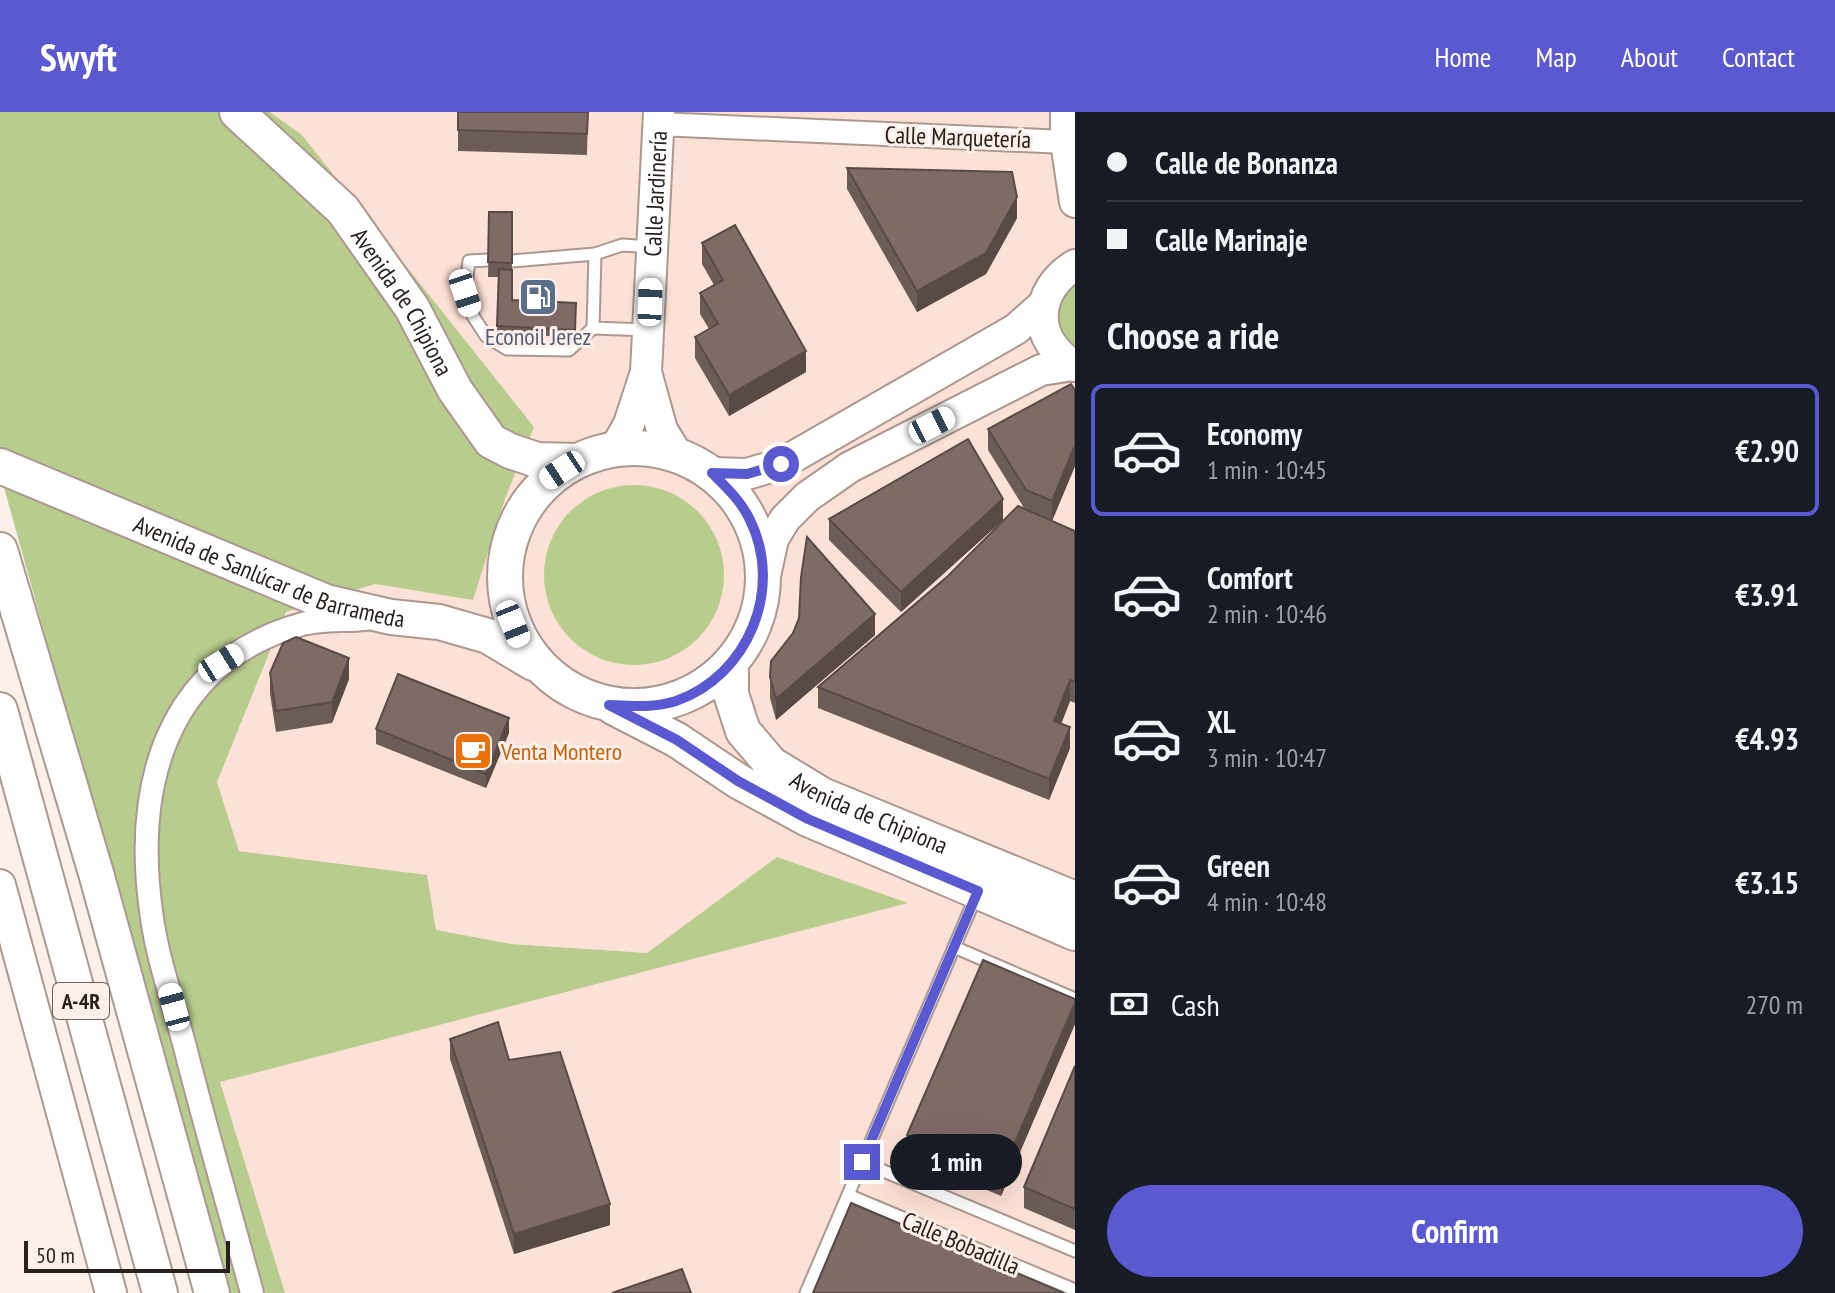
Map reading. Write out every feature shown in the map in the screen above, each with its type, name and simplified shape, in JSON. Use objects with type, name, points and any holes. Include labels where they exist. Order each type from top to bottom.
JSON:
[{"type":"main road","name":"Avenida de Chipiona","points":[[237,112],[343,210],[412,308],[455,390],[491,441],[537,460],[576,461]]},
{"type":"main road","points":[[615,449],[647,449],[678,456],[712,473],[734,495],[750,520],[761,549],[764,580],[760,610],[749,639],[731,664],[705,686],[675,701],[643,707],[609,705],[571,692],[540,668],[519,640],[506,607],[503,572],[507,549],[524,506],[547,480],[576,461],[615,449]]},
{"type":"main road","name":"Avenida de Sanlúcar de Barrameda","points":[[6,469],[291,589],[347,609],[439,622],[488,636],[540,668]]},
{"type":"main road","name":"A-4R","points":[[0,550],[96,873],[212,1293]]},
{"type":"main road","name":"Avenida de Chipiona","points":[[731,664],[731,694],[743,731],[771,764],[822,795],[1075,899]]},
{"type":"main road","name":"Avenida de Chipiona","points":[[609,705],[677,740],[738,781],[808,819],[1075,933]]},
{"type":"main road","name":"A-4R","points":[[0,710],[160,1293]]},
{"type":"street","name":"Calle Marquetería","points":[[659,118],[1066,127]]},
{"type":"street","name":"Calle Jardinería","points":[[615,449],[629,424],[646,372],[659,118]]},
{"type":"street","points":[[1066,127],[1075,202]]},
{"type":"street","points":[[712,473],[747,474],[781,464],[1016,329],[1044,304],[1055,282],[1075,265]]},
{"type":"street","points":[[1044,304],[1043,322],[1048,340],[1059,354],[1074,365]]},
{"type":"street","points":[[764,580],[773,539],[785,519],[807,497],[850,467],[1041,370],[1074,365]]},
{"type":"street","name":"Calle Jardinería","points":[[646,372],[662,430],[678,456]]},
{"type":"street","points":[[252,1293],[152,921],[144,849],[151,794],[162,747],[189,697],[221,663],[257,640],[302,624],[391,617]]},
{"type":"street","points":[[0,885],[111,1293]]},
{"type":"lane","points":[[512,261],[595,254],[622,245],[652,247]]},
{"type":"lane","points":[[593,328],[595,254]]},
{"type":"lane","points":[[488,260],[469,261],[465,293],[473,316],[486,336],[507,349],[569,350],[593,328],[648,330]]},
{"type":"lane","points":[[806,1293],[978,891]]},
{"type":"lane","points":[[954,947],[1075,999]]},
{"type":"lane","name":"Calle Bobadilla","points":[[862,1162],[1075,1251]]},
{"type":"lane","name":"Calle Bobadilla","points":[[848,1195],[1075,1290]]},
{"type":"shaded area","points":[[270,112],[1075,112],[1075,1293],[285,1293],[220,1082],[906,903],[777,857],[647,953],[511,944],[436,930],[427,875],[239,851],[217,782],[287,612],[375,584],[415,591],[505,499],[534,427],[302,135]]},
{"type":"green space","points":[[0,112],[270,112],[302,135],[534,427],[505,499],[473,600],[375,584],[286,612],[217,782],[239,851],[427,875],[436,930],[511,944],[647,953],[777,857],[908,903],[220,1082],[285,1293],[228,1293],[0,473]]},
{"type":"green space","points":[[1075,280],[1075,351],[1061,337],[1056,314],[1065,291]]},
{"type":"green space","points":[[634,485],[668,492],[684,500],[697,512],[709,525],[717,541],[724,575],[717,609],[709,625],[697,638],[684,650],[668,658],[634,665],[600,658],[584,650],[571,638],[559,625],[551,609],[544,575],[551,541],[559,525],[571,512],[584,500],[600,492]]},
{"type":"building","points":[[458,112],[588,112],[587,134],[458,130]]},
{"type":"building","points":[[847,168],[1012,172],[1017,197],[986,253],[917,291]]},
{"type":"building","points":[[489,212],[512,212],[512,263],[488,262]]},
{"type":"building","points":[[735,225],[806,351],[729,395],[695,337],[718,324],[700,293],[723,280],[702,243]]},
{"type":"building","points":[[499,269],[512,270],[512,300],[576,303],[575,330],[497,326]]},
{"type":"building","points":[[1071,384],[1075,390],[1075,445],[1052,501],[1026,490],[988,429]]},
{"type":"building","points":[[968,439],[1003,499],[901,592],[829,519]]},
{"type":"building","points":[[1018,506],[1075,531],[1075,682],[1070,680],[1054,721],[1070,727],[1049,779],[818,687],[948,576]]},
{"type":"building","points":[[807,537],[875,614],[776,699],[770,677],[771,661],[793,633],[799,618]]},
{"type":"building","points":[[296,637],[349,658],[332,702],[276,711],[270,673],[283,643]]},
{"type":"building","points":[[398,674],[509,718],[486,774],[376,729]]},
{"type":"building","points":[[983,960],[1075,999],[1001,1175],[907,1135]]},
{"type":"building","points":[[498,1022],[509,1060],[560,1052],[610,1204],[514,1234],[450,1039]]},
{"type":"building","points":[[1075,1066],[1075,1209],[1024,1187]]},
{"type":"building","points":[[851,1203],[1064,1293],[813,1293]]},
{"type":"building","points":[[682,1269],[691,1293],[612,1293]]},
{"type":"place","name":"Econoil Jerez","points":[[538,297]]},
{"type":"place","name":"Venta Montero","points":[[473,751]]},
{"type":"route","points":[[781,464],[747,474],[712,473],[734,495],[750,520],[761,549],[764,580],[760,610],[749,639],[731,664],[705,686],[675,701],[643,707],[609,705],[677,740],[738,781],[808,819],[978,891],[862,1162]]}]
